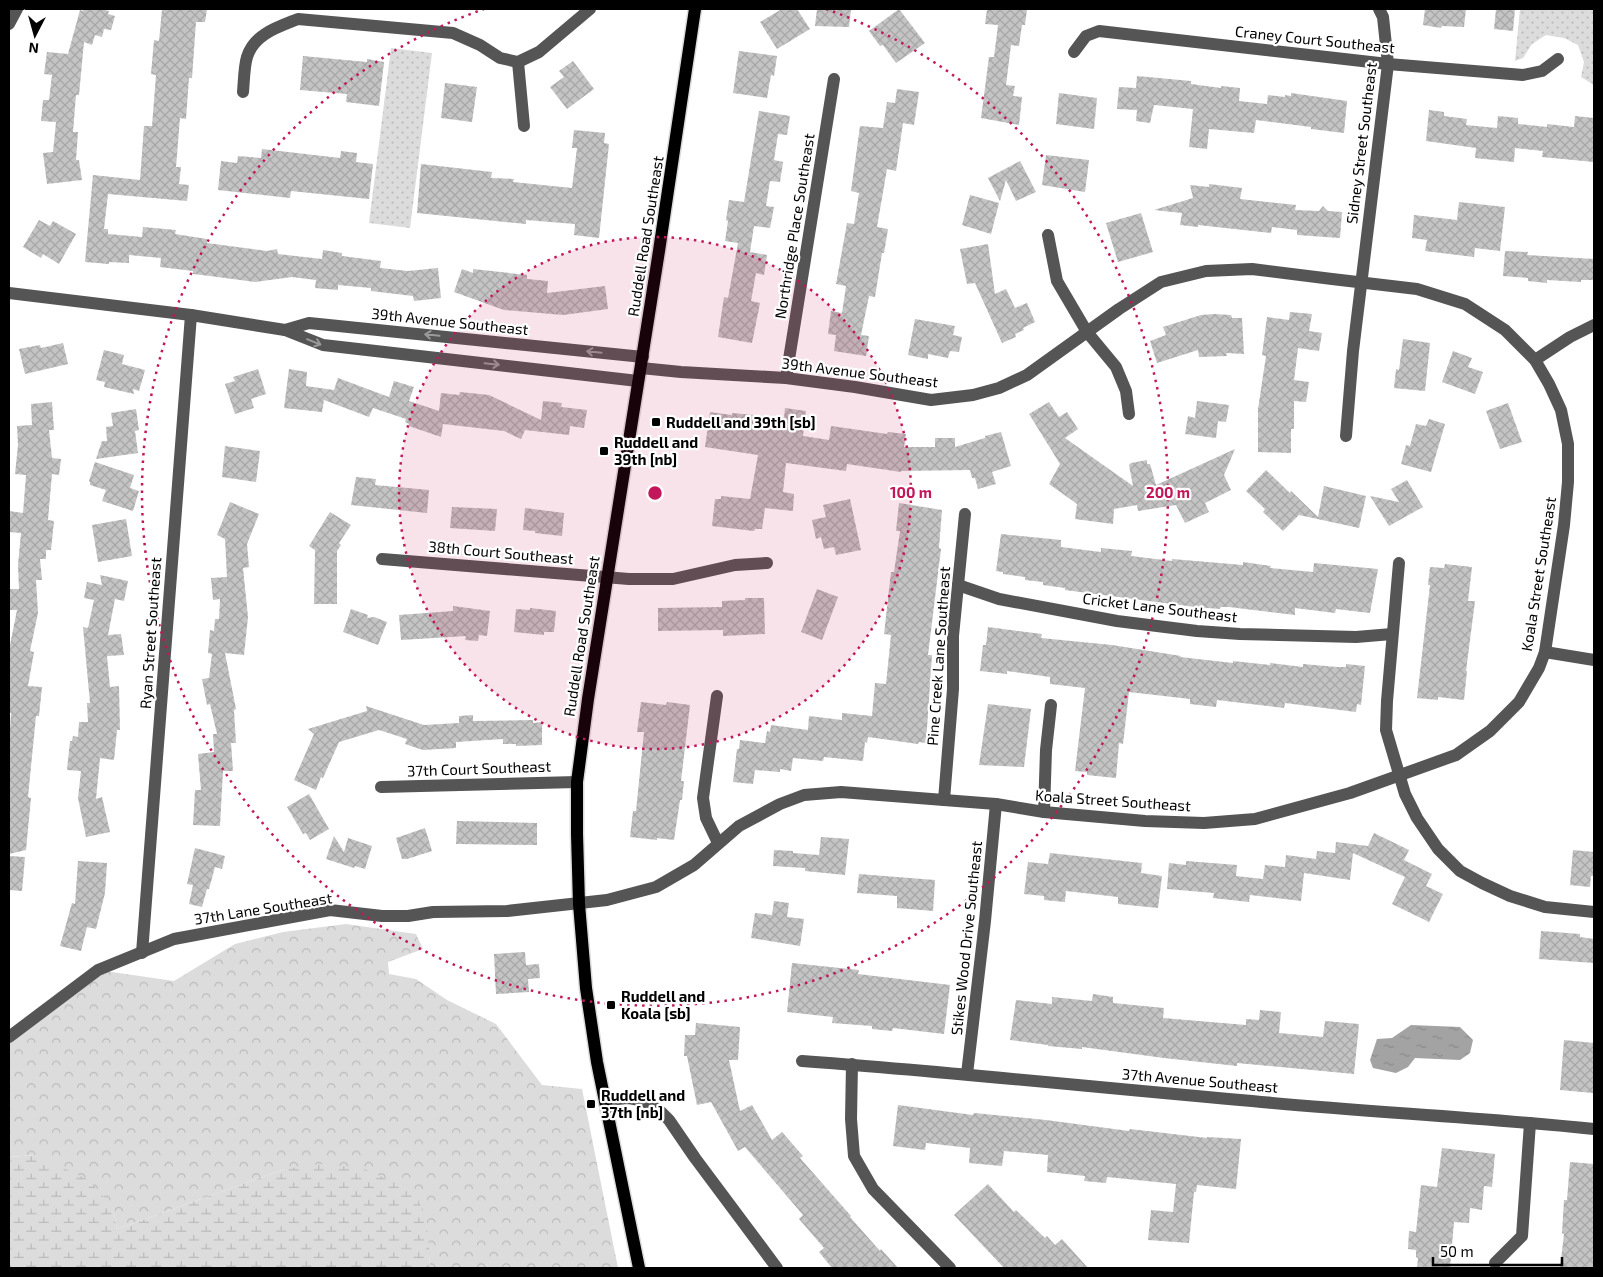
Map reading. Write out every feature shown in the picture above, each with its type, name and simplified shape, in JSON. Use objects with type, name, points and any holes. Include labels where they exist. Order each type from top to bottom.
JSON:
[{"type":"main road","name":"Ruddell Road Southeast","points":[[639,1268],[597,1062],[586,988],[579,904],[578,782],[606,577],[642,362],[695,9]]},
{"type":"street","points":[[9,24],[17,9]]},
{"type":"street","points":[[243,92],[247,57],[256,40],[275,28],[298,19],[453,34],[480,45],[500,58],[518,62],[540,52],[590,9]]},
{"type":"street","name":"Sidney Street Southeast","points":[[1346,436],[1353,351],[1388,64],[1383,16],[1379,9]]},
{"type":"street","name":"Craney Court Southeast","points":[[1074,52],[1086,36],[1099,31],[1388,64],[1523,75],[1542,71],[1558,59]]},
{"type":"street","points":[[518,62],[524,126]]},
{"type":"street","name":"Northridge Place Southeast","points":[[786,378],[834,79]]},
{"type":"street","points":[[1048,235],[1057,281],[1087,332],[1116,367],[1126,391],[1129,414]]},
{"type":"street","name":"Koala Street Southeast","points":[[579,904],[607,900],[656,887],[694,864],[739,826],[780,804],[804,796],[841,792],[996,804],[1044,812],[1145,821],[1204,823],[1255,819],[1350,793],[1456,755],[1490,731],[1519,702],[1540,668],[1545,652],[1564,525],[1568,482],[1568,444],[1561,410],[1549,384],[1535,360],[1505,330],[1465,304],[1416,289],[1252,269],[1206,271],[1161,282],[1087,332]]},
{"type":"street","name":"39th Avenue Southeast","points":[[9,293],[191,315],[285,330],[323,345],[638,381]]},
{"type":"street","name":"Ryan Street Southeast","points":[[142,953],[191,315]]},
{"type":"street","name":"39th Avenue Southeast","points":[[285,330],[309,323],[642,362],[681,372],[786,378],[932,400],[973,395],[999,388],[1027,375],[1087,332]]},
{"type":"street","points":[[1535,360],[1570,337],[1594,325]]},
{"type":"street","name":"Pine Creek Lane Southeast","points":[[944,800],[953,689],[952,636],[965,514]]},
{"type":"street","name":"38th Court Southeast","points":[[382,559],[629,579],[673,578],[736,565],[767,563]]},
{"type":"street","points":[[1399,563],[1386,730],[1405,794],[1417,818],[1438,849],[1460,871],[1510,896],[1545,907],[1594,912]]},
{"type":"street","name":"Cricket Lane Southeast","points":[[958,585],[999,599],[1117,620],[1197,631],[1356,637],[1392,634]]},
{"type":"street","points":[[1545,652],[1594,660]]},
{"type":"street","points":[[717,696],[703,798],[706,818],[718,843]]},
{"type":"street","points":[[1044,812],[1046,750],[1051,705]]},
{"type":"street","name":"37th Court Southeast","points":[[381,788],[578,782]]},
{"type":"street","name":"Stikes Wood Drive Southeast","points":[[967,1074],[985,921],[996,804]]},
{"type":"street","name":"37th Lane Southeast","points":[[9,1037],[98,970],[174,939],[330,910],[382,916],[408,916],[433,912],[507,911],[579,904]]},
{"type":"street","name":"37th Avenue Southeast","points":[[802,1061],[967,1074],[1254,1102],[1530,1123],[1594,1130]]},
{"type":"street","points":[[852,1064],[851,1119],[854,1156],[874,1189],[950,1268]]},
{"type":"street","points":[[605,1100],[629,1098],[644,1100],[661,1112],[669,1120],[694,1158],[777,1268]]},
{"type":"street","points":[[1495,1263],[1522,1236],[1530,1123]]},
{"type":"green space","points":[[1520,9],[1594,9],[1594,85],[1581,77],[1584,62],[1578,45],[1564,38],[1546,35],[1532,44],[1523,58],[1515,61]]},
{"type":"green space","points":[[391,48],[432,53],[410,228],[369,223]]},
{"type":"green space","points":[[346,924],[416,934],[423,949],[388,962],[389,974],[416,979],[447,1000],[496,1024],[542,1085],[582,1089],[618,1268],[429,1268],[430,1255],[285,1169],[117,1229],[113,1208],[35,1155],[9,1157],[9,1037],[98,970],[174,981],[235,944],[283,932]]},
{"type":"green space","points":[[35,1155],[89,1180],[113,1208],[117,1229],[285,1169],[319,1164],[362,1168],[400,1185],[417,1197],[426,1219],[430,1255],[429,1268],[9,1268],[9,1157]]},
{"type":"water","points":[[1411,1025],[1460,1027],[1473,1040],[1470,1053],[1460,1060],[1415,1058],[1408,1067],[1396,1073],[1373,1068],[1370,1060],[1377,1039],[1392,1038]]},
{"type":"building","points":[[84,9],[101,9],[109,11],[108,14],[115,16],[111,30],[104,29],[102,37],[95,35],[92,45],[84,42],[79,95],[76,95],[73,132],[78,132],[76,160],[79,160],[82,180],[47,184],[43,153],[53,152],[56,122],[41,121],[43,100],[49,100],[52,75],[44,74],[47,52],[68,54],[80,10],[83,11]]},
{"type":"building","points":[[162,9],[207,9],[205,22],[196,22],[192,78],[189,78],[186,119],[180,118],[176,167],[181,167],[179,184],[189,185],[187,201],[108,194],[104,229],[108,229],[108,234],[142,237],[143,227],[176,230],[175,234],[207,239],[207,243],[267,251],[277,249],[278,254],[322,259],[323,250],[342,253],[342,256],[381,261],[380,268],[408,271],[438,268],[441,298],[414,301],[413,296],[371,291],[371,288],[338,285],[338,290],[315,288],[316,280],[292,277],[255,282],[193,274],[193,271],[160,267],[161,258],[129,255],[129,263],[85,262],[93,175],[140,180],[144,126],[152,126],[156,75],[151,74],[154,40],[159,41]]},
{"type":"building","points":[[782,9],[797,9],[810,29],[777,49],[760,22]]},
{"type":"building","points":[[817,9],[851,9],[849,27],[815,26]]},
{"type":"building","points":[[899,9],[925,43],[896,63],[883,45],[880,46],[869,31]]},
{"type":"building","points":[[987,9],[1027,9],[1025,25],[1022,25],[1019,46],[1011,45],[1006,85],[1015,86],[1013,96],[1022,97],[1019,125],[981,118],[989,57],[994,57],[998,25],[985,24]]},
{"type":"building","points":[[1425,9],[1466,9],[1464,27],[1442,26],[1441,28],[1423,25]]},
{"type":"building","points":[[1496,9],[1515,9],[1513,31],[1494,29]]},
{"type":"building","points":[[739,51],[777,56],[774,76],[771,75],[767,98],[733,93]]},
{"type":"building","points":[[303,56],[367,62],[367,59],[384,62],[379,106],[346,102],[347,94],[300,90]]},
{"type":"building","points":[[573,61],[594,89],[567,109],[550,87],[564,77],[559,71]]},
{"type":"building","points":[[1137,76],[1191,81],[1191,84],[1221,88],[1221,86],[1240,88],[1239,101],[1267,104],[1268,95],[1285,97],[1285,95],[1291,96],[1291,93],[1347,101],[1344,133],[1256,120],[1254,133],[1209,129],[1207,149],[1189,147],[1193,109],[1154,105],[1150,123],[1136,121],[1137,110],[1117,109],[1119,87],[1136,88]]},
{"type":"building","points":[[445,83],[477,87],[472,122],[441,118]]},
{"type":"building","points":[[897,89],[919,92],[914,125],[903,123],[896,171],[887,169],[877,227],[888,229],[875,297],[869,296],[861,335],[869,336],[866,356],[834,351],[836,335],[828,334],[831,311],[842,313],[846,286],[836,284],[847,223],[854,224],[859,193],[851,191],[860,126],[883,128],[887,102],[895,103]]},
{"type":"building","points":[[1059,93],[1097,98],[1094,129],[1056,124]]},
{"type":"building","points":[[1429,110],[1444,112],[1444,116],[1467,119],[1466,125],[1497,128],[1498,116],[1518,118],[1518,124],[1547,127],[1547,124],[1574,127],[1575,116],[1594,118],[1594,162],[1542,157],[1543,151],[1515,148],[1514,162],[1475,158],[1476,148],[1426,141]]},
{"type":"building","points":[[759,111],[790,116],[787,135],[778,134],[774,160],[783,162],[780,182],[770,181],[766,206],[774,207],[770,228],[754,226],[750,252],[767,255],[764,275],[756,273],[751,301],[760,303],[752,343],[718,337],[724,297],[728,298],[738,243],[725,241],[729,200],[744,202]]},
{"type":"building","points":[[574,130],[605,133],[604,143],[609,144],[599,238],[574,235],[575,224],[526,220],[526,224],[417,213],[421,164],[492,172],[491,178],[514,179],[513,182],[572,188],[577,148],[572,148]]},
{"type":"building","points":[[262,149],[340,158],[341,151],[357,153],[356,162],[373,164],[369,199],[291,191],[290,198],[218,190],[221,161],[237,163],[238,156],[261,158]]},
{"type":"building","points":[[1046,155],[1089,160],[1085,192],[1042,185]]},
{"type":"building","points":[[1020,161],[1036,192],[1016,201],[1006,180],[1000,201],[988,178]]},
{"type":"building","points":[[1209,184],[1242,188],[1240,199],[1296,205],[1295,210],[1319,211],[1323,206],[1328,211],[1342,212],[1340,238],[1297,235],[1297,230],[1272,227],[1271,233],[1198,225],[1198,227],[1180,225],[1182,213],[1154,210],[1193,198],[1190,185],[1209,187]]},
{"type":"building","points":[[970,195],[999,203],[991,234],[962,225]]},
{"type":"building","points":[[1459,202],[1505,207],[1500,251],[1475,248],[1474,257],[1425,251],[1427,240],[1412,238],[1414,215],[1457,220]]},
{"type":"building","points":[[1141,213],[1153,252],[1118,262],[1106,223]]},
{"type":"building","points":[[39,220],[50,226],[53,221],[76,234],[59,264],[43,254],[41,258],[23,247]]},
{"type":"building","points":[[988,244],[995,294],[1006,289],[1015,308],[1027,303],[1035,322],[1015,334],[1016,337],[1002,343],[975,283],[967,284],[960,249]]},
{"type":"building","points":[[1505,251],[1528,252],[1527,255],[1594,259],[1594,280],[1581,280],[1581,282],[1547,280],[1547,283],[1528,281],[1528,278],[1503,276]]},
{"type":"building","points":[[462,269],[473,273],[473,269],[527,275],[527,279],[548,281],[547,293],[605,286],[608,309],[563,315],[504,310],[454,292]]},
{"type":"building","points":[[1290,312],[1312,314],[1309,331],[1322,333],[1319,351],[1298,348],[1294,380],[1309,382],[1306,402],[1294,401],[1294,429],[1291,429],[1291,453],[1258,452],[1258,409],[1266,356],[1262,355],[1267,317],[1289,320]]},
{"type":"building","points":[[1214,314],[1242,318],[1244,354],[1226,353],[1227,356],[1199,357],[1198,350],[1157,363],[1150,341],[1166,335],[1163,327],[1201,315]]},
{"type":"building","points":[[915,319],[955,326],[953,335],[962,337],[959,352],[950,351],[948,358],[928,354],[928,359],[908,355]]},
{"type":"building","points":[[1403,339],[1430,343],[1425,391],[1394,388],[1396,369],[1399,370]]},
{"type":"building","points":[[63,343],[68,364],[25,374],[19,349],[40,345],[41,348]]},
{"type":"building","points":[[104,350],[124,355],[122,364],[145,370],[139,391],[133,389],[134,394],[104,387],[105,382],[96,380]]},
{"type":"building","points":[[1453,351],[1472,358],[1468,367],[1483,372],[1475,394],[1442,382]]},
{"type":"building","points":[[258,369],[266,394],[251,399],[254,408],[235,414],[225,384],[235,381],[233,377]]},
{"type":"building","points":[[289,369],[307,372],[306,386],[334,390],[338,378],[389,397],[394,381],[414,387],[409,401],[439,411],[441,393],[459,395],[460,392],[489,395],[541,420],[543,401],[562,403],[561,407],[587,410],[584,428],[570,426],[569,435],[525,430],[521,439],[504,431],[443,424],[441,437],[409,426],[405,422],[406,419],[373,408],[369,417],[324,400],[322,412],[284,408]]},
{"type":"building","points":[[1197,401],[1229,405],[1226,422],[1218,421],[1216,438],[1185,434],[1188,416],[1195,418]]},
{"type":"building","points":[[52,402],[54,430],[49,430],[52,458],[61,459],[59,475],[52,474],[48,520],[54,521],[51,550],[46,550],[46,559],[40,559],[42,580],[36,580],[38,613],[30,651],[34,652],[28,686],[42,687],[39,716],[36,716],[28,797],[31,798],[26,850],[9,854],[9,743],[11,713],[9,713],[9,650],[17,610],[9,610],[9,589],[19,589],[18,565],[21,533],[9,532],[9,511],[23,513],[26,475],[15,474],[18,445],[17,426],[32,425],[31,404]]},
{"type":"building","points":[[1049,402],[1059,417],[1067,412],[1078,429],[1065,438],[1133,486],[1129,465],[1131,463],[1147,460],[1156,485],[1235,449],[1224,475],[1231,490],[1205,503],[1209,512],[1185,523],[1176,505],[1138,511],[1137,505],[1114,509],[1113,524],[1075,519],[1077,504],[1049,484],[1060,464],[1029,414]]},
{"type":"building","points":[[1508,403],[1522,442],[1500,449],[1486,411]]},
{"type":"building","points":[[785,408],[806,411],[803,436],[829,440],[831,426],[887,434],[888,432],[906,434],[904,447],[935,447],[935,438],[955,438],[955,447],[1001,432],[1011,466],[992,472],[996,484],[978,489],[975,478],[972,478],[970,470],[901,472],[847,464],[846,471],[786,463],[783,492],[794,494],[793,511],[765,508],[762,529],[755,529],[754,531],[712,526],[715,499],[721,499],[721,496],[750,499],[758,455],[705,447],[710,412],[784,418]]},
{"type":"building","points":[[136,409],[139,430],[135,431],[138,453],[96,459],[102,441],[107,441],[106,427],[113,426],[111,413]]},
{"type":"building","points":[[1429,419],[1445,424],[1431,472],[1401,464],[1406,445],[1410,446],[1416,424],[1426,426]]},
{"type":"building","points":[[225,446],[260,451],[256,482],[222,477]]},
{"type":"building","points":[[95,462],[134,475],[130,488],[139,491],[133,511],[102,501],[106,490],[90,485],[89,481]]},
{"type":"building","points":[[1266,470],[1318,517],[1324,486],[1366,496],[1359,528],[1299,515],[1283,531],[1263,512],[1265,509],[1246,491]]},
{"type":"building","points":[[356,477],[376,479],[375,485],[429,490],[427,513],[351,505]]},
{"type":"building","points":[[1407,480],[1423,507],[1389,526],[1370,496],[1399,502],[1391,489]]},
{"type":"building","points":[[850,499],[861,550],[836,555],[834,547],[824,549],[821,537],[816,539],[812,520],[826,517],[823,505]]},
{"type":"building","points":[[230,502],[259,514],[247,544],[249,567],[243,568],[248,617],[244,655],[225,653],[236,709],[234,710],[236,743],[231,743],[233,771],[223,771],[220,826],[193,825],[195,790],[201,790],[198,754],[214,752],[213,734],[217,734],[210,704],[207,705],[202,679],[209,678],[212,654],[208,653],[210,630],[214,631],[215,619],[219,619],[220,599],[213,600],[211,578],[227,577],[225,539],[217,535]]},
{"type":"building","points":[[899,503],[942,510],[939,548],[941,549],[928,655],[932,655],[926,743],[919,742],[918,744],[868,737],[867,743],[865,742],[863,761],[824,757],[823,761],[793,758],[791,771],[780,769],[780,772],[755,770],[753,784],[733,782],[740,740],[765,743],[767,731],[770,732],[771,725],[808,730],[809,716],[842,720],[842,713],[872,716],[875,683],[886,684],[891,635],[884,634],[891,572],[894,572],[900,531],[896,531]]},
{"type":"building","points":[[452,507],[497,509],[495,531],[450,528]]},
{"type":"building","points":[[525,508],[564,513],[562,536],[523,530]]},
{"type":"building","points":[[330,512],[351,525],[339,543],[341,545],[337,551],[337,604],[314,604],[315,550],[309,546]]},
{"type":"building","points":[[126,519],[132,556],[98,562],[92,525]]},
{"type":"building","points":[[1001,534],[1061,540],[1061,547],[1101,552],[1101,548],[1132,551],[1131,556],[1172,561],[1172,559],[1243,565],[1243,562],[1271,566],[1270,568],[1313,572],[1314,563],[1378,569],[1370,613],[1336,609],[1335,613],[1295,608],[1295,615],[1229,607],[1221,607],[1220,609],[1195,607],[1065,590],[1065,588],[1043,585],[1043,582],[1025,580],[1025,577],[1003,574],[1003,572],[996,571]]},
{"type":"building","points":[[1445,564],[1472,567],[1468,601],[1475,601],[1464,700],[1438,697],[1438,700],[1417,698],[1430,585],[1428,585],[1430,567],[1444,568]]},
{"type":"building","points":[[100,575],[128,581],[124,601],[115,599],[108,635],[121,634],[124,655],[107,656],[110,687],[119,686],[120,730],[117,730],[114,760],[100,758],[96,799],[102,797],[110,832],[86,837],[78,798],[81,771],[67,770],[70,741],[72,741],[73,736],[78,737],[79,722],[88,722],[87,703],[90,703],[83,627],[88,628],[94,600],[84,598],[87,582],[102,585]]},
{"type":"building","points":[[817,589],[838,597],[822,640],[801,632]]},
{"type":"building","points":[[745,598],[764,598],[765,634],[723,636],[723,630],[658,631],[658,608],[722,607],[722,601],[745,600]]},
{"type":"building","points":[[453,606],[490,611],[487,636],[479,635],[478,641],[465,640],[466,636],[401,640],[399,615],[453,611]]},
{"type":"building","points":[[530,608],[556,611],[554,632],[544,632],[544,635],[514,632],[516,609],[530,610]]},
{"type":"building","points":[[351,609],[368,615],[367,618],[374,617],[387,622],[378,645],[343,632]]},
{"type":"building","points":[[988,627],[1042,634],[1041,638],[1112,645],[1180,657],[1233,663],[1233,661],[1270,665],[1270,663],[1303,667],[1303,664],[1337,667],[1346,667],[1346,664],[1365,666],[1361,705],[1357,704],[1356,712],[1285,703],[1284,708],[1217,700],[1216,707],[1190,704],[1190,699],[1129,692],[1123,744],[1119,743],[1116,778],[1087,775],[1087,772],[1075,771],[1085,688],[1050,684],[1050,677],[1007,671],[1007,674],[980,671],[983,645],[986,645]]},
{"type":"building","points":[[641,702],[666,705],[667,702],[690,705],[681,781],[684,781],[682,800],[680,800],[674,840],[630,837],[633,811],[636,811],[644,732],[637,732]]},
{"type":"building","points":[[988,704],[1031,709],[1024,767],[979,765]]},
{"type":"building","points":[[366,706],[424,725],[459,723],[459,716],[473,715],[473,721],[533,720],[533,723],[542,722],[542,745],[516,746],[516,744],[503,744],[503,739],[456,742],[456,748],[423,750],[405,744],[407,739],[379,730],[339,742],[316,790],[294,780],[314,734],[308,729],[367,711]]},
{"type":"building","points":[[309,794],[329,829],[310,840],[306,833],[303,834],[287,807]]},
{"type":"building","points":[[457,821],[537,823],[537,845],[456,844]]},
{"type":"building","points":[[425,828],[432,851],[402,859],[396,838]]},
{"type":"building","points":[[1374,833],[1409,850],[1404,860],[1432,874],[1426,886],[1443,894],[1429,922],[1392,904],[1405,877],[1353,853],[1350,880],[1304,873],[1301,901],[1250,895],[1249,902],[1213,898],[1214,893],[1167,889],[1169,863],[1186,865],[1186,861],[1237,865],[1236,876],[1263,879],[1265,865],[1285,867],[1286,855],[1316,859],[1317,851],[1335,853],[1336,842],[1368,846]]},
{"type":"building","points":[[334,836],[344,852],[348,838],[372,846],[365,869],[355,866],[354,868],[326,859]]},
{"type":"building","points":[[821,837],[849,839],[845,875],[805,871],[805,868],[773,866],[774,850],[819,855]]},
{"type":"building","points":[[195,848],[225,856],[222,869],[215,867],[202,907],[189,904],[193,885],[187,884]]},
{"type":"building","points":[[1573,850],[1594,852],[1594,876],[1591,876],[1590,887],[1570,885]]},
{"type":"building","points":[[1050,853],[1142,863],[1141,873],[1162,876],[1158,908],[1118,904],[1118,897],[1066,891],[1065,902],[1044,900],[1044,896],[1024,894],[1028,862],[1048,864]]},
{"type":"building","points":[[9,856],[25,857],[22,891],[9,890]]},
{"type":"building","points":[[78,861],[107,863],[105,893],[96,929],[87,927],[81,951],[60,946],[72,903],[75,904]]},
{"type":"building","points":[[859,874],[935,880],[933,911],[897,908],[897,896],[857,893]]},
{"type":"building","points":[[774,901],[789,903],[787,917],[804,919],[800,946],[751,938],[755,913],[772,915]]},
{"type":"building","points":[[1541,931],[1580,934],[1580,937],[1594,939],[1594,963],[1539,959]]},
{"type":"building","points":[[525,952],[526,965],[539,964],[540,978],[528,979],[529,992],[496,994],[494,954]]},
{"type":"building","points":[[792,963],[859,970],[858,974],[950,985],[944,1034],[893,1028],[892,1031],[872,1029],[872,1026],[832,1023],[833,1017],[787,1012]]},
{"type":"building","points":[[1093,994],[1113,997],[1113,1003],[1164,1008],[1163,1018],[1246,1025],[1246,1019],[1259,1020],[1260,1010],[1281,1012],[1279,1033],[1323,1037],[1325,1021],[1359,1024],[1354,1074],[1237,1063],[1237,1066],[1082,1047],[1082,1049],[1048,1046],[1010,1040],[1016,1000],[1052,1004],[1052,997],[1092,1001]]},
{"type":"building","points":[[696,1023],[740,1027],[738,1060],[729,1060],[740,1111],[752,1105],[772,1140],[782,1132],[803,1156],[800,1158],[850,1217],[898,1268],[832,1268],[819,1252],[824,1248],[799,1219],[803,1215],[745,1147],[738,1151],[711,1102],[697,1105],[687,1056],[684,1056],[685,1035],[695,1035]]},
{"type":"building","points":[[1564,1040],[1594,1043],[1593,1093],[1560,1090]]},
{"type":"building","points":[[898,1105],[973,1115],[974,1113],[1046,1120],[1129,1131],[1130,1129],[1207,1138],[1241,1139],[1236,1189],[1197,1185],[1196,1192],[1194,1192],[1189,1243],[1148,1240],[1151,1210],[1173,1212],[1176,1184],[1107,1177],[1106,1183],[1084,1181],[1085,1176],[1047,1172],[1048,1155],[1004,1151],[1002,1166],[969,1163],[970,1148],[926,1143],[925,1150],[893,1146]]},
{"type":"building","points":[[1442,1148],[1495,1154],[1492,1187],[1484,1186],[1482,1210],[1470,1208],[1469,1223],[1454,1222],[1450,1268],[1417,1268],[1418,1258],[1416,1257],[1416,1250],[1408,1249],[1409,1231],[1416,1232],[1421,1185],[1437,1187]]},
{"type":"building","points":[[1570,1162],[1594,1164],[1594,1268],[1560,1268],[1564,1234],[1562,1233],[1564,1200],[1567,1200]]},
{"type":"building","points":[[988,1184],[1014,1212],[1016,1210],[1045,1238],[1047,1236],[1055,1245],[1062,1239],[1088,1268],[1004,1268],[954,1215]]},
{"type":"place","name":"Ruddell and 39th [sb]","points":[[656,422]]},
{"type":"place","name":"Ruddell and 39th [nb]","points":[[604,451]]},
{"type":"place","name":"Ruddell and Koala [sb]","points":[[611,1005]]},
{"type":"place","name":"Ruddell and 37th [nb]","points":[[591,1104]]}]
